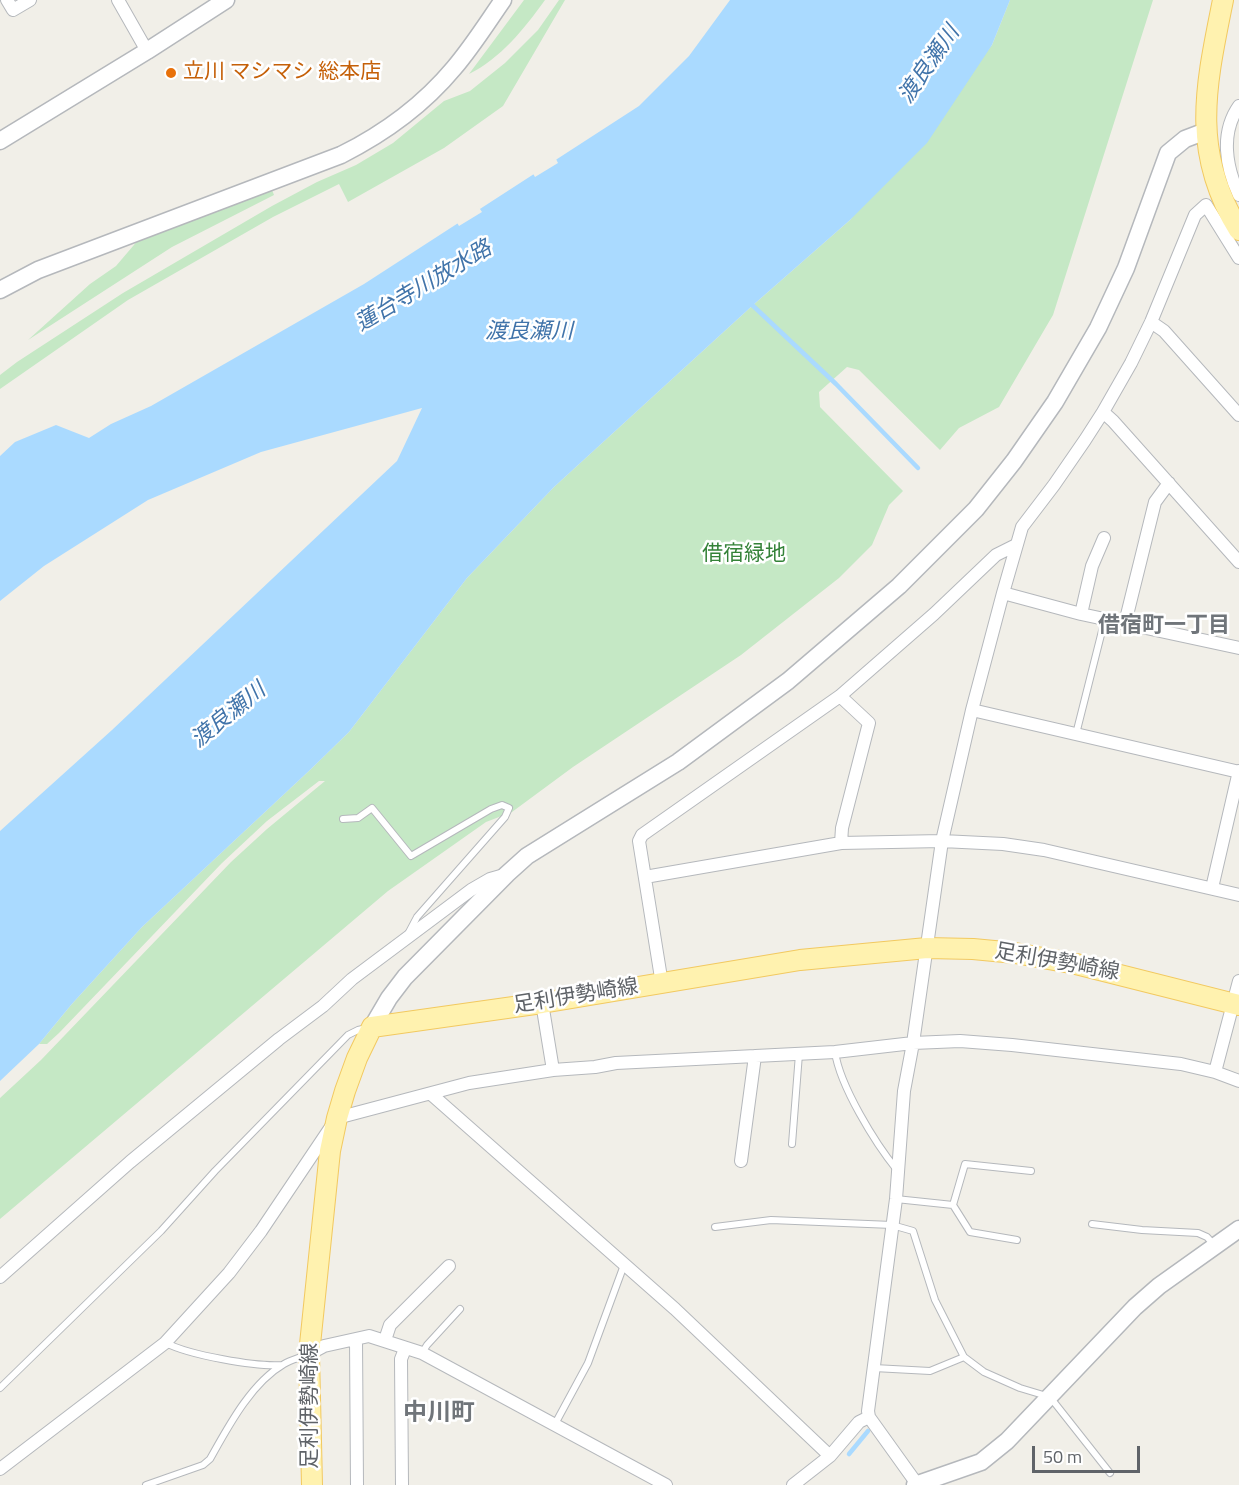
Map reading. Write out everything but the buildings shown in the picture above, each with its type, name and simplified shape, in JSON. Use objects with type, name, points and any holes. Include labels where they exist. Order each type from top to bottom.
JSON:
[{"type":"main road","points":[[1223,0],[1209,70],[1207,147],[1214,178],[1239,230]]},
{"type":"main road","name":"足利伊勢崎線","points":[[312,1485],[309,1354],[326,1183],[337,1118],[357,1058],[372,1027],[542,1003],[800,960],[927,948],[1015,953],[1076,963],[1236,1004]]},
{"type":"street","points":[[7,0],[13,10],[30,0]]},
{"type":"street","points":[[119,0],[147,51]]},
{"type":"street","points":[[0,141],[226,0]]},
{"type":"street","points":[[0,290],[38,270],[341,155],[365,142],[409,111],[448,74],[503,0]]},
{"type":"street","points":[[1239,106],[1233,117],[1226,155],[1239,195]]},
{"type":"street","points":[[372,1027],[405,977],[527,856],[678,762],[788,681],[899,586],[963,522],[1014,461],[1071,376],[1098,328],[1126,268],[1168,153],[1185,139],[1206,131]]},
{"type":"street","points":[[1239,258],[1206,205],[1199,210],[1151,322],[1103,412],[1054,485],[1025,522],[1016,545],[972,710],[942,841],[913,1043],[903,1091],[896,1199],[873,1368],[869,1417],[916,1485],[981,1462],[1007,1441],[1135,1307],[1239,1228]]},
{"type":"street","points":[[1151,322],[1164,330],[1239,415]]},
{"type":"street","points":[[1103,412],[1239,562]]},
{"type":"street","points":[[1125,623],[1155,502],[1169,483]]},
{"type":"street","points":[[1081,614],[1092,566],[1104,538]]},
{"type":"street","points":[[662,984],[639,841],[642,835],[840,696],[882,661],[996,555],[1016,545]]},
{"type":"street","points":[[1003,593],[1081,614],[1239,648]]},
{"type":"street","points":[[840,696],[869,723],[840,843]]},
{"type":"street","points":[[972,710],[1239,771],[1212,888]]},
{"type":"street","points":[[645,876],[840,843],[942,841],[1003,844],[1044,850],[1239,895]]},
{"type":"street","points":[[0,1277],[130,1162],[279,1039],[323,1006],[352,979],[471,890],[490,879],[507,874]]},
{"type":"street","points":[[1215,1072],[1236,1004],[1239,981]]},
{"type":"street","points":[[542,1003],[553,1070]]},
{"type":"street","points":[[0,1469],[165,1343],[261,1231],[337,1118],[469,1083],[553,1070],[616,1063],[835,1052],[913,1043],[960,1041],[1147,1059],[1215,1072],[1239,1081]]},
{"type":"street","points":[[741,1161],[755,1056]]},
{"type":"street","points":[[431,1094],[675,1309],[830,1456]]},
{"type":"street","points":[[385,1340],[390,1325],[449,1266]]},
{"type":"street","points":[[309,1354],[324,1346],[369,1336],[423,1353],[666,1485]]},
{"type":"street","points":[[356,1339],[357,1485]]},
{"type":"street","points":[[402,1485],[401,1359],[405,1349]]},
{"type":"street","points":[[793,1485],[830,1456],[859,1422],[869,1417]]},
{"type":"lane","points":[[1076,735],[1105,619]]},
{"type":"lane","points":[[343,819],[358,818],[372,807],[411,856],[491,809],[502,805],[509,808],[508,813],[417,917],[406,940]]},
{"type":"lane","points":[[0,1388],[161,1231],[215,1171],[348,1035],[372,1027]]},
{"type":"lane","points":[[835,1052],[854,1102],[898,1173]]},
{"type":"lane","points":[[792,1144],[799,1054]]},
{"type":"lane","points":[[1017,1240],[970,1232],[953,1205],[965,1164],[1031,1171]]},
{"type":"lane","points":[[896,1199],[953,1205]]},
{"type":"lane","points":[[715,1227],[771,1220],[892,1225],[914,1231],[935,1300],[964,1357],[984,1372],[1020,1388],[1050,1397],[1110,1473]]},
{"type":"lane","points":[[1092,1224],[1198,1233],[1207,1237],[1215,1246]]},
{"type":"lane","points":[[555,1424],[588,1363],[625,1264]]},
{"type":"lane","points":[[423,1353],[427,1345],[460,1309]]},
{"type":"lane","points":[[165,1343],[179,1350],[272,1366],[283,1365],[309,1354]]},
{"type":"lane","points":[[873,1368],[930,1371],[964,1357]]},
{"type":"lane","points":[[146,1485],[203,1465],[210,1459],[239,1408],[283,1365]]},
{"type":"green space","points":[[524,0],[545,0],[520,32],[501,51],[469,74]]},
{"type":"green space","points":[[559,0],[565,0],[503,106],[444,148],[348,202],[339,184],[273,217],[128,300],[0,389],[0,375],[123,293],[272,206],[317,182],[356,165],[393,143],[444,101],[470,91],[505,63],[538,30]]},
{"type":"green space","name":"借宿緑地","points":[[1010,0],[1153,0],[1053,315],[999,407],[959,428],[940,450],[859,370],[847,367],[819,392],[820,407],[903,491],[889,505],[872,545],[839,578],[741,655],[573,767],[512,812],[486,822],[388,891],[0,1219],[0,1098],[41,1060],[231,862],[325,781],[319,781],[267,821],[222,863],[59,1033],[47,1044],[39,1044],[71,1005],[142,927],[349,732],[467,578],[554,487],[850,220],[992,45]]},
{"type":"green space","points":[[272,190],[274,195],[172,247],[28,340],[90,284],[116,266],[139,239]]},
{"type":"water","name":"渡良瀬川","points":[[730,0],[1010,0],[992,45],[927,143],[850,220],[554,487],[467,578],[349,732],[142,927],[39,1044],[0,1081],[0,831],[112,730],[397,461],[422,408],[261,452],[148,500],[44,566],[0,601],[0,456],[15,442],[56,425],[89,438],[111,424],[151,406],[364,284],[639,106],[689,56]]},
{"type":"pier","points":[[555,157],[558,163],[535,177],[532,172]]},
{"type":"pier","points":[[478,206],[482,212],[459,226],[456,221]]},
{"type":"waterway","points":[[749,302],[836,384],[918,468]]},
{"type":"waterway","points":[[849,1454],[868,1431]]},
{"type":"place","name":"立川 マシマシ 総本店","points":[[171,73]]},
{"type":"district","name":"借宿町一丁目","points":[[1164,627]]},
{"type":"district","name":"中川町","points":[[439,1414]]},
{"type":"water label","name":"蓮台寺川放水路","points":[[424,287]]}]
